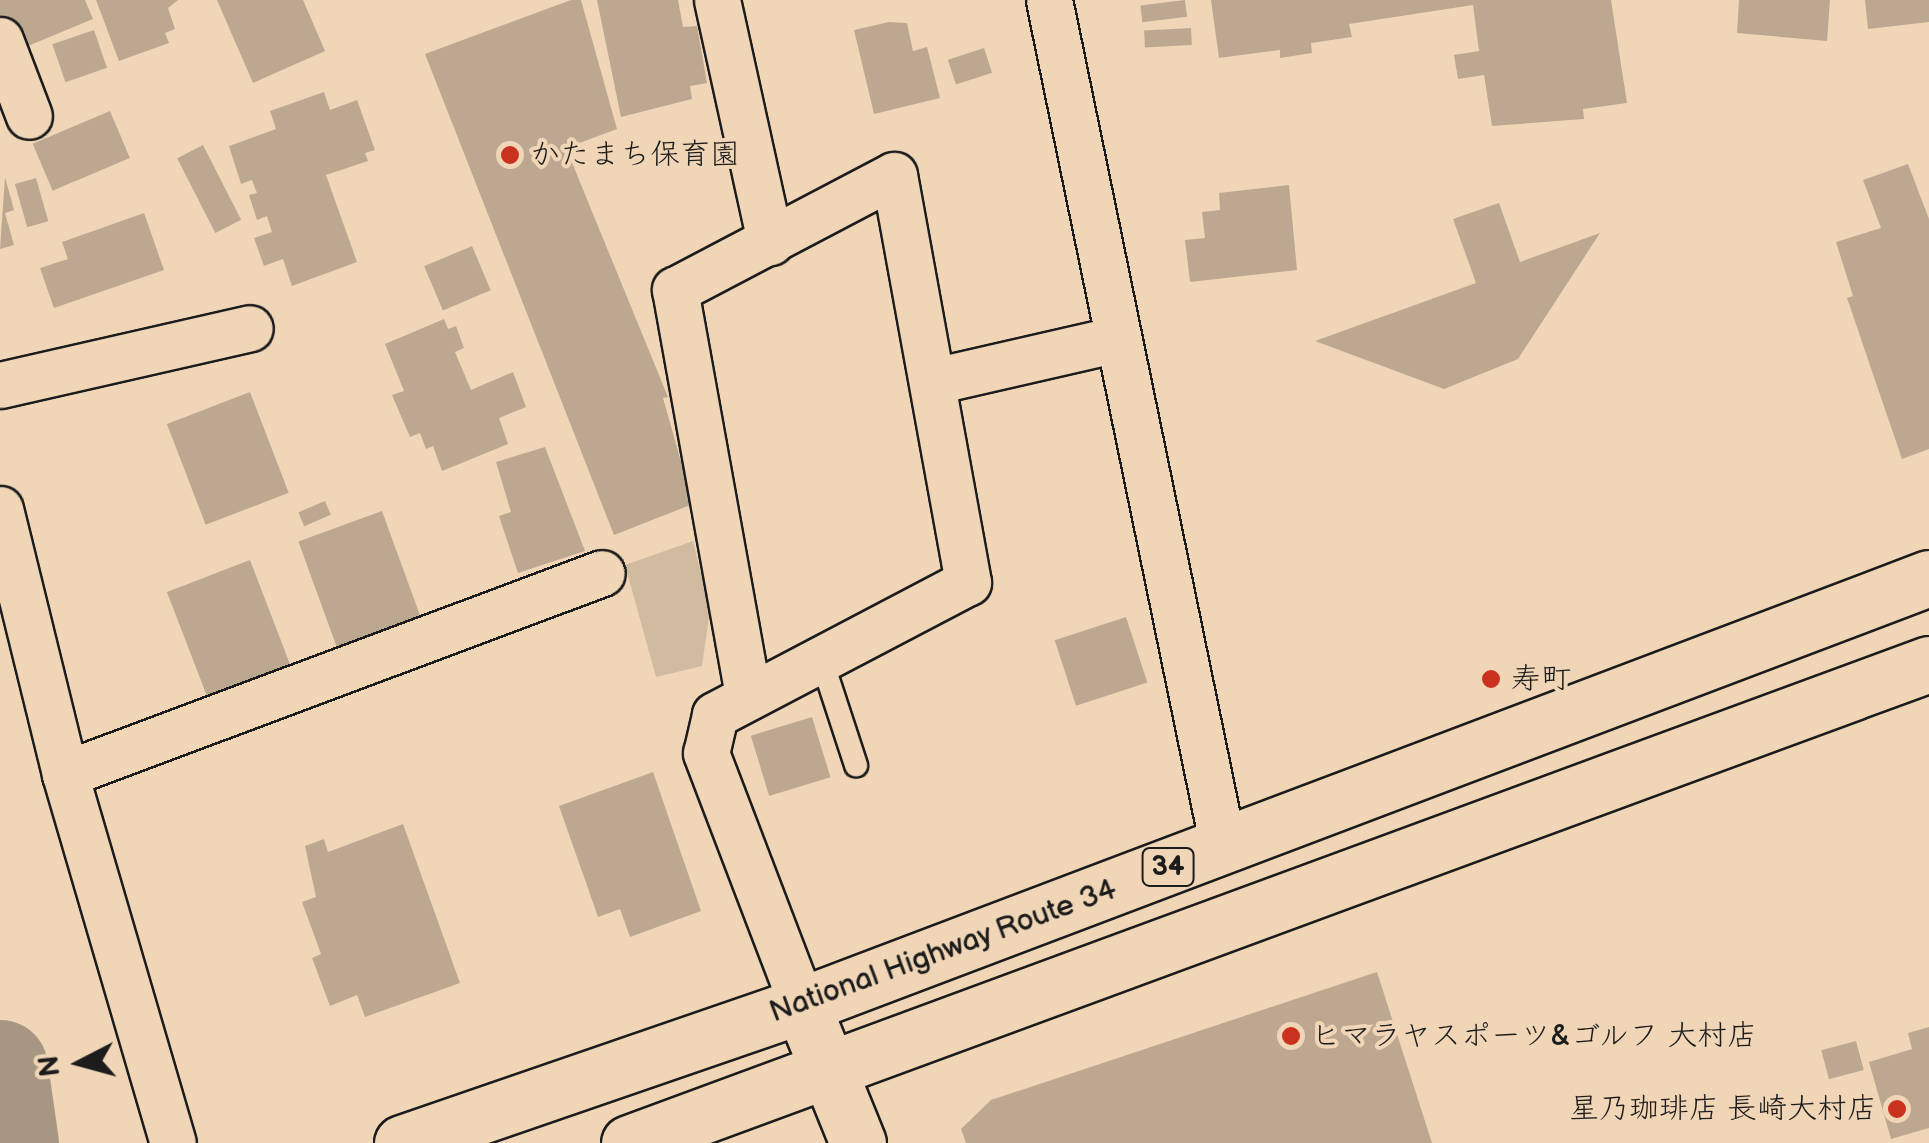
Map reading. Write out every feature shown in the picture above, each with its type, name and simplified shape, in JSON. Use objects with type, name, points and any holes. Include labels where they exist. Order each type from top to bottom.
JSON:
[{"type":"main road","name":"National Highway Route 34","points":[[402,1143],[802,1005],[1929,578]]},
{"type":"main road","name":"34","points":[[628,1143],[1929,664]]},
{"type":"main road","points":[[802,1005],[833,1069],[858,1143]]},
{"type":"street","points":[[717,0],[770,242]]},
{"type":"street","points":[[1049,0],[1223,846]]},
{"type":"street","points":[[0,40],[29,116]]},
{"type":"street","points":[[748,695],[674,290],[894,176],[968,582],[715,715],[706,753],[802,1005]]},
{"type":"street","points":[[0,384],[250,328]]},
{"type":"street","points":[[934,381],[1117,339]]},
{"type":"street","points":[[0,509],[65,774],[173,1143]]},
{"type":"street","points":[[65,774],[602,573]]},
{"type":"lane","points":[[820,658],[856,766]]},
{"type":"shaded area","points":[[693,541],[710,610],[702,666],[656,677],[625,565]]},
{"type":"building","points":[[0,0],[85,0],[93,19],[11,53],[0,25]]},
{"type":"building","points":[[96,0],[178,0],[168,8],[175,29],[165,33],[169,43],[119,61]]},
{"type":"building","points":[[217,0],[303,0],[325,51],[253,83]]},
{"type":"building","points":[[571,0],[581,0],[617,129],[566,148],[668,397],[663,398],[693,504],[614,535],[425,54]]},
{"type":"building","points":[[597,0],[678,0],[683,27],[697,26],[707,83],[690,86],[692,99],[621,117]]},
{"type":"building","points":[[1185,0],[1187,17],[1142,22],[1140,5]]},
{"type":"building","points":[[1211,0],[1611,0],[1627,103],[1583,109],[1584,119],[1492,126],[1484,75],[1458,79],[1454,55],[1479,51],[1473,5],[1349,24],[1352,37],[1311,43],[1312,53],[1280,58],[1280,50],[1219,58]]},
{"type":"building","points":[[1739,0],[1830,0],[1827,41],[1737,33]]},
{"type":"building","points":[[1865,0],[1929,0],[1929,22],[1868,29]]},
{"type":"building","points":[[889,22],[907,23],[913,51],[927,47],[940,98],[874,114],[854,30]]},
{"type":"building","points":[[1191,28],[1192,45],[1145,47],[1144,30]]},
{"type":"building","points":[[94,30],[107,68],[65,82],[52,44]]},
{"type":"building","points":[[984,48],[992,73],[956,84],[948,60]]},
{"type":"building","points":[[324,92],[330,110],[357,100],[375,150],[365,153],[368,161],[326,175],[357,262],[292,286],[283,259],[264,266],[254,238],[272,232],[267,216],[257,220],[249,195],[257,193],[252,180],[241,184],[229,146],[276,129],[270,111]]},
{"type":"building","points":[[110,111],[130,158],[53,191],[33,144]]},
{"type":"building","points":[[203,145],[241,220],[215,233],[177,158]]},
{"type":"building","points":[[1908,164],[1929,219],[1929,449],[1902,459],[1847,298],[1853,296],[1836,242],[1881,228],[1863,180]]},
{"type":"building","points":[[5,177],[14,210],[5,213],[14,245],[0,249]]},
{"type":"building","points":[[36,178],[48,221],[27,227],[15,184]]},
{"type":"building","points":[[1289,185],[1297,270],[1190,282],[1185,240],[1205,238],[1202,212],[1220,210],[1219,193]]},
{"type":"building","points":[[1499,203],[1520,262],[1600,233],[1518,359],[1444,389],[1315,341],[1476,283],[1453,219]]},
{"type":"building","points":[[144,213],[164,270],[54,308],[40,268],[68,259],[62,242]]},
{"type":"building","points":[[472,246],[491,290],[443,311],[424,266]]},
{"type":"building","points":[[444,319],[448,329],[456,326],[464,348],[455,352],[471,390],[513,372],[526,407],[499,418],[508,444],[442,471],[433,446],[426,449],[420,433],[410,437],[392,395],[404,391],[385,344]]},
{"type":"building","points":[[250,392],[289,493],[206,525],[167,424]]},
{"type":"building","points":[[545,447],[585,551],[518,573],[499,516],[511,512],[496,462]]},
{"type":"building","points":[[325,501],[331,515],[304,526],[298,512]]},
{"type":"building","points":[[382,511],[421,617],[337,648],[298,541]]},
{"type":"building","points":[[250,560],[292,669],[209,701],[167,592]]},
{"type":"building","points":[[1126,617],[1147,683],[1076,706],[1055,640]]},
{"type":"building","points":[[812,717],[830,777],[769,796],[751,736]]},
{"type":"building","points":[[653,772],[701,911],[630,937],[620,909],[598,917],[559,806]]},
{"type":"building","points":[[403,824],[460,983],[365,1017],[357,995],[330,1006],[312,958],[321,954],[302,902],[316,897],[305,846],[324,839],[328,852]]},
{"type":"building","name":"ヒマラヤスポーツ&ゴルフ 大村店","points":[[1377,972],[1432,1143],[966,1143],[961,1129],[991,1100]]},
{"type":"building","points":[[1929,1027],[1929,1128],[1891,1139],[1869,1062],[1912,1049],[1908,1033]]},
{"type":"building","points":[[1856,1041],[1864,1070],[1829,1079],[1821,1050]]},
{"type":"waterway","points":[[0,1067],[11,1143]]},
{"type":"place","name":"かたまち保育園","points":[[510,155]]},
{"type":"place","name":"寿町","points":[[1491,679]]},
{"type":"place","name":"ヒマラヤスポーツ&ゴルフ 大村店","points":[[1291,1036]]},
{"type":"place","name":"星乃珈琲店 長崎大村店","points":[[1897,1109]]}]
